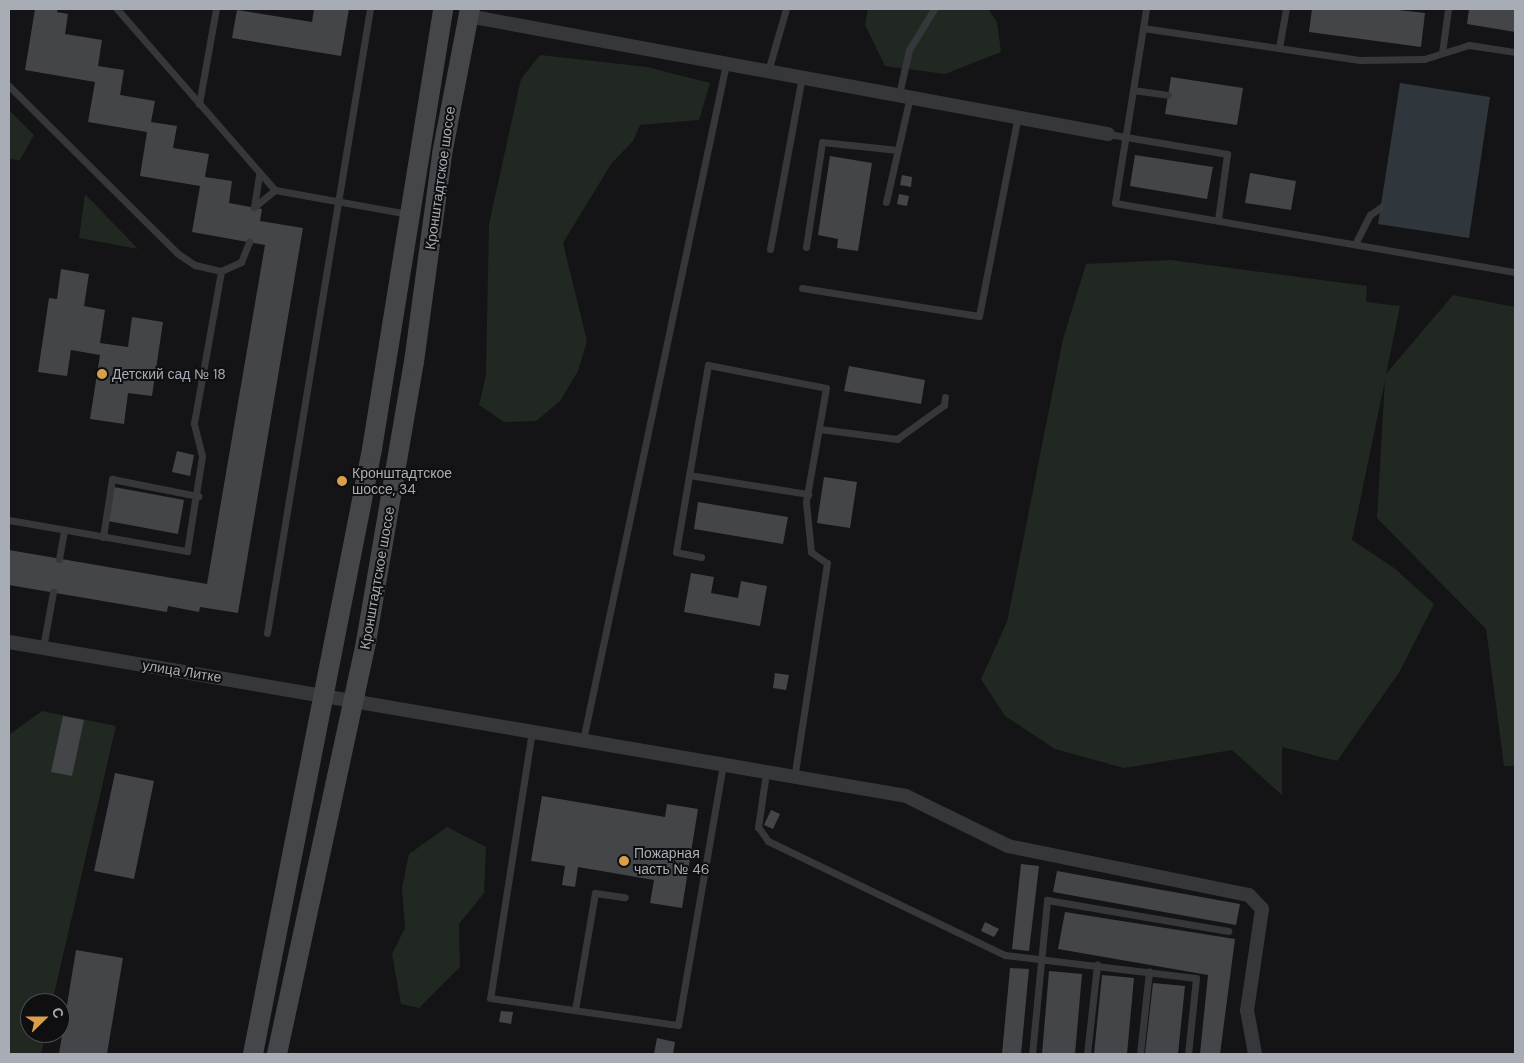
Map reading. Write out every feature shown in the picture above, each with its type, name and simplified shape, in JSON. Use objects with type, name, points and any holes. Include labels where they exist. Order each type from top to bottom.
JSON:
[{"type":"main road","name":"Кронштадтское шоссе","points":[[253,1054],[322,695],[366,484],[412,214],[443,9]]},
{"type":"main road","name":"Кронштадтское шоссе","points":[[277,1054],[355,700],[412,371],[442,154],[469,12]]},
{"type":"street","points":[[469,12],[726,64],[904,95],[1108,134]]},
{"type":"street","name":"улица Литке","points":[[9,642],[532,730],[766,774],[906,796],[1008,846],[1248,895],[1262,909],[1247,1010],[1255,1054]]},
{"type":"lane","points":[[117,9],[258,174],[275,190],[412,214]]},
{"type":"lane","points":[[199,104],[216,9]]},
{"type":"lane","points":[[267,633],[370,9]]},
{"type":"lane","points":[[768,71],[786,9]]},
{"type":"lane","points":[[886,202],[898,150],[909,50],[934,9]]},
{"type":"lane","points":[[1146,9],[1115,203],[1515,272]]},
{"type":"lane","points":[[1279,48],[1286,9]]},
{"type":"lane","points":[[1442,53],[1448,9]]},
{"type":"lane","points":[[1142,28],[1360,60],[1424,59],[1469,45],[1515,52]]},
{"type":"lane","points":[[583,740],[726,64]]},
{"type":"lane","points":[[770,249],[802,78]]},
{"type":"lane","points":[[9,86],[177,253],[194,265],[221,270],[241,262],[249,242]]},
{"type":"lane","points":[[1132,90],[1168,95]]},
{"type":"lane","points":[[802,288],[979,316],[1018,116]]},
{"type":"lane","points":[[1108,134],[1226,154],[1218,220]]},
{"type":"lane","points":[[806,247],[822,142],[898,150]]},
{"type":"lane","points":[[258,174],[254,207],[275,190]]},
{"type":"lane","points":[[1354,244],[1370,215],[1381,206]]},
{"type":"lane","points":[[9,520],[187,551],[198,496],[202,456],[194,423],[221,270]]},
{"type":"lane","points":[[701,557],[676,552],[708,365],[826,388],[808,494],[811,552],[827,563],[794,778]]},
{"type":"lane","points":[[819,429],[897,439],[944,406],[945,397]]},
{"type":"lane","points":[[689,475],[808,494]]},
{"type":"lane","points":[[103,537],[112,479],[198,496]]},
{"type":"lane","points":[[59,559],[64,530]]},
{"type":"lane","points":[[43,648],[53,592]]},
{"type":"lane","points":[[532,730],[490,998],[678,1025],[723,765]]},
{"type":"lane","points":[[766,774],[758,828],[768,842],[1005,955],[1196,978],[1188,1054]]},
{"type":"lane","points":[[575,1010],[595,893],[625,897]]},
{"type":"lane","points":[[1032,1054],[1040,958],[1048,900],[1228,931]]},
{"type":"lane","points":[[1087,1054],[1097,965]]},
{"type":"lane","points":[[1140,1054],[1149,971]]},
{"type":"shaded area","points":[[868,9],[988,9],[997,22],[1001,52],[945,74],[885,66],[865,25]]},
{"type":"shaded area","points":[[540,55],[647,67],[710,83],[699,120],[640,125],[633,141],[611,164],[563,243],[587,341],[578,371],[560,401],[536,421],[504,422],[479,405],[486,375],[489,224],[521,79]]},
{"type":"shaded area","points":[[1400,83],[1490,97],[1469,238],[1378,224]]},
{"type":"shaded area","points":[[9,110],[34,135],[20,160],[9,159]]},
{"type":"shaded area","points":[[85,194],[138,249],[79,238]]},
{"type":"shaded area","points":[[1171,260],[1367,286],[1366,302],[1400,306],[1386,374],[1453,295],[1515,307],[1515,766],[1504,766],[1486,629],[1377,518],[1385,380],[1352,540],[1394,568],[1434,604],[1400,671],[1337,761],[1282,747],[1282,795],[1232,750],[1124,768],[1055,749],[1005,716],[981,679],[1007,622],[1063,339],[1086,264]]},
{"type":"shaded area","points":[[42,711],[116,726],[54,993],[20,993],[20,1043],[44,1043],[41,1054],[9,1054],[9,735]]},
{"type":"shaded area","points":[[447,827],[486,847],[484,893],[459,924],[460,967],[419,1008],[401,1004],[392,954],[405,928],[402,888],[409,854]]},
{"type":"building","points":[[35,9],[58,9],[57,12],[68,14],[65,34],[102,40],[98,66],[124,70],[120,95],[155,101],[151,122],[177,126],[173,148],[209,154],[205,177],[232,181],[229,203],[262,209],[260,221],[303,228],[238,613],[200,607],[199,612],[168,606],[167,612],[9,585],[9,550],[207,584],[265,245],[192,232],[200,186],[140,176],[147,132],[88,122],[95,82],[25,70]]},
{"type":"building","points":[[314,9],[349,9],[341,56],[232,38],[237,10],[312,22]]},
{"type":"building","points":[[1312,9],[1390,9],[1425,13],[1421,47],[1309,32]]},
{"type":"building","points":[[1469,9],[1515,9],[1515,32],[1467,24]]},
{"type":"building","points":[[1171,77],[1243,88],[1237,125],[1165,114]]},
{"type":"building","points":[[1135,155],[1213,167],[1207,199],[1130,186]]},
{"type":"building","points":[[830,156],[872,163],[858,251],[837,248],[838,239],[818,235]]},
{"type":"building","points":[[1250,173],[1296,181],[1291,210],[1245,203]]},
{"type":"building","points":[[902,175],[912,177],[911,187],[900,185]]},
{"type":"building","points":[[899,194],[909,196],[907,206],[897,204]]},
{"type":"building","points":[[61,269],[89,274],[84,306],[105,310],[100,343],[128,347],[132,317],[163,322],[152,396],[128,393],[124,424],[90,419],[100,355],[71,350],[67,376],[38,372],[49,298],[57,299]]},
{"type":"building","points":[[849,366],[925,380],[921,404],[844,391]]},
{"type":"building","points":[[177,451],[194,455],[190,476],[172,472]]},
{"type":"building","points":[[824,477],[857,482],[850,528],[817,523]]},
{"type":"building","points":[[114,487],[184,500],[178,534],[108,521]]},
{"type":"building","points":[[698,502],[788,517],[783,544],[694,529]]},
{"type":"building","points":[[691,573],[714,577],[711,593],[738,598],[741,581],[767,586],[760,626],[684,612]]},
{"type":"building","points":[[775,673],[789,675],[786,690],[773,688]]},
{"type":"building","points":[[63,716],[84,720],[72,776],[51,772]]},
{"type":"building","points":[[115,773],[154,781],[134,879],[94,871]]},
{"type":"building","points":[[542,796],[665,817],[667,804],[698,809],[682,908],[650,903],[654,880],[578,867],[575,887],[562,885],[565,866],[531,861]]},
{"type":"building","points":[[771,810],[780,814],[773,829],[764,825]]},
{"type":"building","points":[[1021,864],[1039,866],[1029,951],[1012,949]]},
{"type":"building","points":[[1057,871],[1240,904],[1236,925],[1053,892]]},
{"type":"building","points":[[1065,912],[1235,939],[1220,1054],[1200,1054],[1208,975],[1058,949]]},
{"type":"building","points":[[985,922],[999,929],[994,937],[981,931]]},
{"type":"building","points":[[76,950],[123,958],[107,1054],[59,1054],[61,1043],[70,1043],[69,993]]},
{"type":"building","points":[[1010,968],[1029,969],[1021,1054],[1002,1054]]},
{"type":"building","points":[[1049,971],[1082,974],[1075,1054],[1042,1054]]},
{"type":"building","points":[[1102,975],[1134,978],[1127,1054],[1094,1054]]},
{"type":"building","points":[[1153,983],[1185,986],[1178,1054],[1145,1054]]},
{"type":"building","points":[[501,1011],[513,1012],[511,1024],[499,1022]]},
{"type":"building","points":[[657,1038],[675,1042],[673,1054],[654,1054]]},
{"type":"place","name":"Детский сад № 18","points":[[102,374]]},
{"type":"place","name":"Кронштадтское шоссе, 34","points":[[342,481]]},
{"type":"place","name":"Пожарная часть № 46","points":[[624,861]]}]
